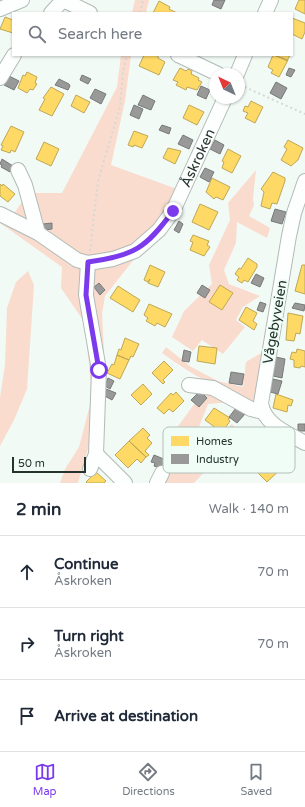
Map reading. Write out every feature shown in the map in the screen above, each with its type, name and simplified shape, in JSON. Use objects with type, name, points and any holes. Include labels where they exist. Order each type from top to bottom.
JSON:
[{"type":"street","points":[[0,9],[22,0]]},
{"type":"street","points":[[53,12],[63,0],[88,12]]},
{"type":"street","points":[[265,12],[271,0]]},
{"type":"street","points":[[0,78],[13,56]]},
{"type":"street","points":[[180,56],[209,70]]},
{"type":"street","points":[[239,68],[245,56]]},
{"type":"street","name":"Åskroken","points":[[0,214],[38,233],[70,256],[88,262],[113,259],[135,251],[159,230],[173,211],[222,104]]},
{"type":"street","points":[[18,170],[25,185],[38,233]]},
{"type":"street","name":"Vågebyveien","points":[[262,412],[263,388],[272,346],[285,259],[294,213],[305,181]]},
{"type":"street","points":[[88,262],[86,295],[99,370],[96,454],[90,469]]},
{"type":"street","points":[[189,385],[212,388],[251,409],[262,412],[277,427]]},
{"type":"street","points":[[295,437],[305,443]]},
{"type":"street","points":[[96,454],[125,483]]},
{"type":"path","points":[[140,12],[143,0]]},
{"type":"path","points":[[88,262],[98,181],[120,107],[123,73],[127,56]]},
{"type":"path","points":[[245,87],[305,114]]},
{"type":"shaded area","points":[[135,0],[149,0],[146,12],[132,12]]},
{"type":"shaded area","points":[[121,56],[131,56],[125,101],[111,165],[177,189],[150,239],[105,296],[102,314],[106,388],[78,483],[60,483],[65,469],[79,447],[92,397],[85,323],[61,288],[62,267],[0,223],[6,225],[28,193],[62,193],[117,87]]},
{"type":"shaded area","points":[[256,170],[253,198],[254,205],[249,216],[270,228],[267,238],[237,222],[236,243],[224,270],[229,284],[260,296],[243,307],[236,320],[245,327],[223,354],[202,340],[193,351],[172,337],[184,311],[212,284],[209,265],[230,220],[228,203]]},
{"type":"shaded area","points":[[28,271],[34,285],[27,389],[14,420],[0,446],[0,397],[5,365],[7,308],[16,282]]},
{"type":"shaded area","points":[[166,347],[191,367],[218,381],[243,387],[246,362],[266,350],[257,406],[220,389],[185,369],[162,353]]},
{"type":"shaded area","points":[[203,392],[230,402],[208,404],[199,427],[178,427]]},
{"type":"shaded area","points":[[168,473],[203,473],[194,483],[162,483]]},
{"type":"building: Homes","points":[[299,0],[305,0],[305,14],[295,9]]},
{"type":"building: Homes","points":[[159,1],[170,7],[169,9],[175,12],[154,12]]},
{"type":"building: Homes","points":[[5,17],[12,20],[12,33],[0,29]]},
{"type":"building: Homes","points":[[293,18],[305,23],[305,32],[302,39],[293,34]]},
{"type":"building: Homes","points":[[144,56],[158,56],[158,58],[165,62],[159,75],[139,66]]},
{"type":"building: Homes","points":[[273,56],[288,60],[279,77],[271,73],[273,70],[268,67]]},
{"type":"building: Homes","points":[[277,56],[290,56],[287,61]]},
{"type":"building: Homes","points":[[180,68],[186,71],[188,69],[192,71],[191,74],[199,78],[198,80],[202,82],[197,90],[187,87],[186,90],[176,85],[178,82],[173,80]]},
{"type":"building: Homes","points":[[27,72],[37,77],[35,83],[37,84],[33,90],[30,89],[27,93],[18,88],[23,75],[25,76]]},
{"type":"building: Homes","points":[[51,87],[64,94],[52,116],[39,110],[45,99],[43,98]]},
{"type":"building: Homes","points":[[76,95],[90,102],[84,113],[71,106]]},
{"type":"building: Homes","points":[[251,101],[263,107],[255,123],[245,118],[248,113],[243,111],[245,106],[248,107]]},
{"type":"building: Homes","points":[[189,105],[204,112],[197,125],[183,118]]},
{"type":"building: Homes","points":[[11,126],[24,132],[15,152],[11,150],[10,153],[1,150],[3,146],[1,145]]},
{"type":"building: Homes","points":[[134,131],[148,136],[142,148],[134,145],[133,147],[128,145]]},
{"type":"building: Homes","points":[[288,140],[303,148],[298,160],[291,166],[281,160],[287,149],[284,147]]},
{"type":"building: Homes","points":[[44,142],[59,149],[51,166],[36,159]]},
{"type":"building: Homes","points":[[168,148],[181,151],[175,164],[163,158]]},
{"type":"building: Homes","points":[[228,149],[241,156],[232,173],[222,168],[224,162],[222,161]]},
{"type":"building: Homes","points":[[273,172],[285,178],[285,181],[277,204],[272,203],[270,209],[261,206],[264,192],[261,189]]},
{"type":"building: Homes","points":[[212,178],[230,187],[223,200],[216,197],[214,199],[206,192]]},
{"type":"building: Homes","points":[[0,184],[2,186],[3,184],[15,194],[8,202],[0,196]]},
{"type":"building: Homes","points":[[200,204],[218,212],[209,230],[192,222]]},
{"type":"building: Homes","points":[[193,235],[209,241],[207,245],[210,247],[204,256],[190,250],[193,242],[190,241]]},
{"type":"building: Homes","points":[[248,258],[257,264],[257,267],[248,282],[244,280],[242,283],[237,280],[239,277],[235,274],[239,268],[241,269]]},
{"type":"building: Homes","points":[[150,265],[165,272],[158,287],[148,283],[150,279],[148,282],[144,280]]},
{"type":"building: Homes","points":[[302,265],[305,265],[305,294],[295,291]]},
{"type":"building: Homes","points":[[220,285],[233,293],[222,310],[209,302]]},
{"type":"building: Homes","points":[[118,286],[140,300],[133,312],[110,298]]},
{"type":"building: Homes","points":[[149,304],[172,314],[165,327],[157,323],[155,326],[146,321],[148,318],[144,315]]},
{"type":"building: Homes","points":[[246,307],[257,313],[253,321],[257,324],[254,330],[239,320]]},
{"type":"building: Homes","points":[[288,313],[303,316],[300,334],[296,333],[294,341],[286,340]]},
{"type":"building: Homes","points":[[125,338],[139,344],[133,357],[131,356],[129,360],[117,355],[119,349],[121,350]]},
{"type":"building: Homes","points":[[199,346],[217,348],[215,364],[197,361]]},
{"type":"building: Homes","points":[[297,349],[305,351],[305,367],[294,367],[294,360],[290,359],[292,352],[296,353]]},
{"type":"building: Homes","points":[[117,355],[129,360],[120,379],[107,373],[112,364],[114,365]]},
{"type":"building: Homes","points":[[164,361],[173,370],[163,380],[165,382],[163,384],[152,373]]},
{"type":"building: Homes","points":[[143,384],[152,394],[141,405],[131,395]]},
{"type":"building: Homes","points":[[176,392],[184,401],[173,412],[169,409],[164,414],[157,408],[171,393],[173,395]]},
{"type":"building: Homes","points":[[276,394],[293,400],[291,406],[288,405],[287,412],[273,408]]},
{"type":"building: Homes","points":[[214,408],[230,418],[228,419],[230,421],[226,427],[215,427],[205,420]]},
{"type":"building: Homes","points":[[143,428],[150,435],[147,438],[152,443],[145,451],[149,455],[146,457],[129,441]]},
{"type":"building: Homes","points":[[129,441],[146,457],[141,463],[137,459],[128,468],[115,455]]},
{"type":"building: Homes","points":[[96,472],[106,481],[104,483],[87,483],[86,482]]},
{"type":"building: Homes","points":[[258,473],[276,473],[267,482]]},
{"type":"building: Industry","points":[[214,0],[225,0],[221,9],[212,5]]},
{"type":"building: Industry","points":[[289,68],[295,70],[291,77],[286,75]]},
{"type":"building: Industry","points":[[82,75],[91,79],[88,84],[80,80]]},
{"type":"building: Industry","points":[[9,76],[19,81],[14,90],[4,85]]},
{"type":"building: Industry","points":[[59,79],[69,84],[70,86],[68,90],[55,85]]},
{"type":"building: Industry","points":[[276,82],[287,88],[281,99],[270,93]]},
{"type":"building: Industry","points":[[201,86],[209,90],[206,99],[197,95]]},
{"type":"building: Industry","points":[[95,89],[106,94],[101,104],[90,98]]},
{"type":"building: Industry","points":[[143,95],[155,101],[151,110],[138,105]]},
{"type":"building: Industry","points":[[134,105],[143,109],[139,119],[130,115]]},
{"type":"building: Industry","points":[[162,125],[171,128],[169,134],[159,130]]},
{"type":"building: Industry","points":[[183,135],[193,140],[189,149],[178,144]]},
{"type":"building: Industry","points":[[215,140],[224,145],[220,154],[210,149]]},
{"type":"building: Industry","points":[[2,159],[13,166],[10,172],[1,167],[2,165],[0,164]]},
{"type":"building: Industry","points":[[205,168],[214,172],[209,182],[200,177]]},
{"type":"building: Industry","points":[[275,209],[286,212],[282,224],[271,221]]},
{"type":"building: Industry","points":[[179,221],[183,224],[179,233],[174,230]]},
{"type":"building: Industry","points":[[52,223],[52,229],[44,230],[43,224]]},
{"type":"building: Industry","points":[[256,274],[264,278],[260,287],[251,283]]},
{"type":"building: Industry","points":[[99,283],[105,290],[100,295],[94,287]]},
{"type":"building: Industry","points":[[202,285],[210,290],[205,298],[197,293]]},
{"type":"building: Industry","points":[[260,302],[266,304],[263,312],[257,310]]},
{"type":"building: Industry","points":[[295,303],[305,305],[304,311],[292,308]]},
{"type":"building: Industry","points":[[184,350],[191,352],[189,362],[182,361]]},
{"type":"building: Industry","points":[[276,357],[285,359],[282,378],[273,376]]},
{"type":"building: Industry","points":[[231,372],[244,374],[242,385],[229,383]]},
{"type":"building: Industry","points":[[108,378],[114,381],[110,389],[105,386]]},
{"type":"building: Industry","points":[[273,379],[282,381],[278,394],[270,392]]},
{"type":"building: Industry","points":[[106,389],[116,393],[112,400],[103,395]]},
{"type":"building: Industry","points":[[200,391],[207,398],[199,407],[191,400]]},
{"type":"building: Industry","points":[[236,408],[245,414],[237,423],[229,417]]},
{"type":"building: Industry","points":[[298,424],[305,424],[305,431],[298,431]]},
{"type":"building: Industry","points":[[154,455],[163,459],[163,469],[154,466],[155,463],[151,462]]},
{"type":"route","points":[[99,370],[86,295],[88,262],[113,259],[135,251],[159,230],[173,211]]}]
